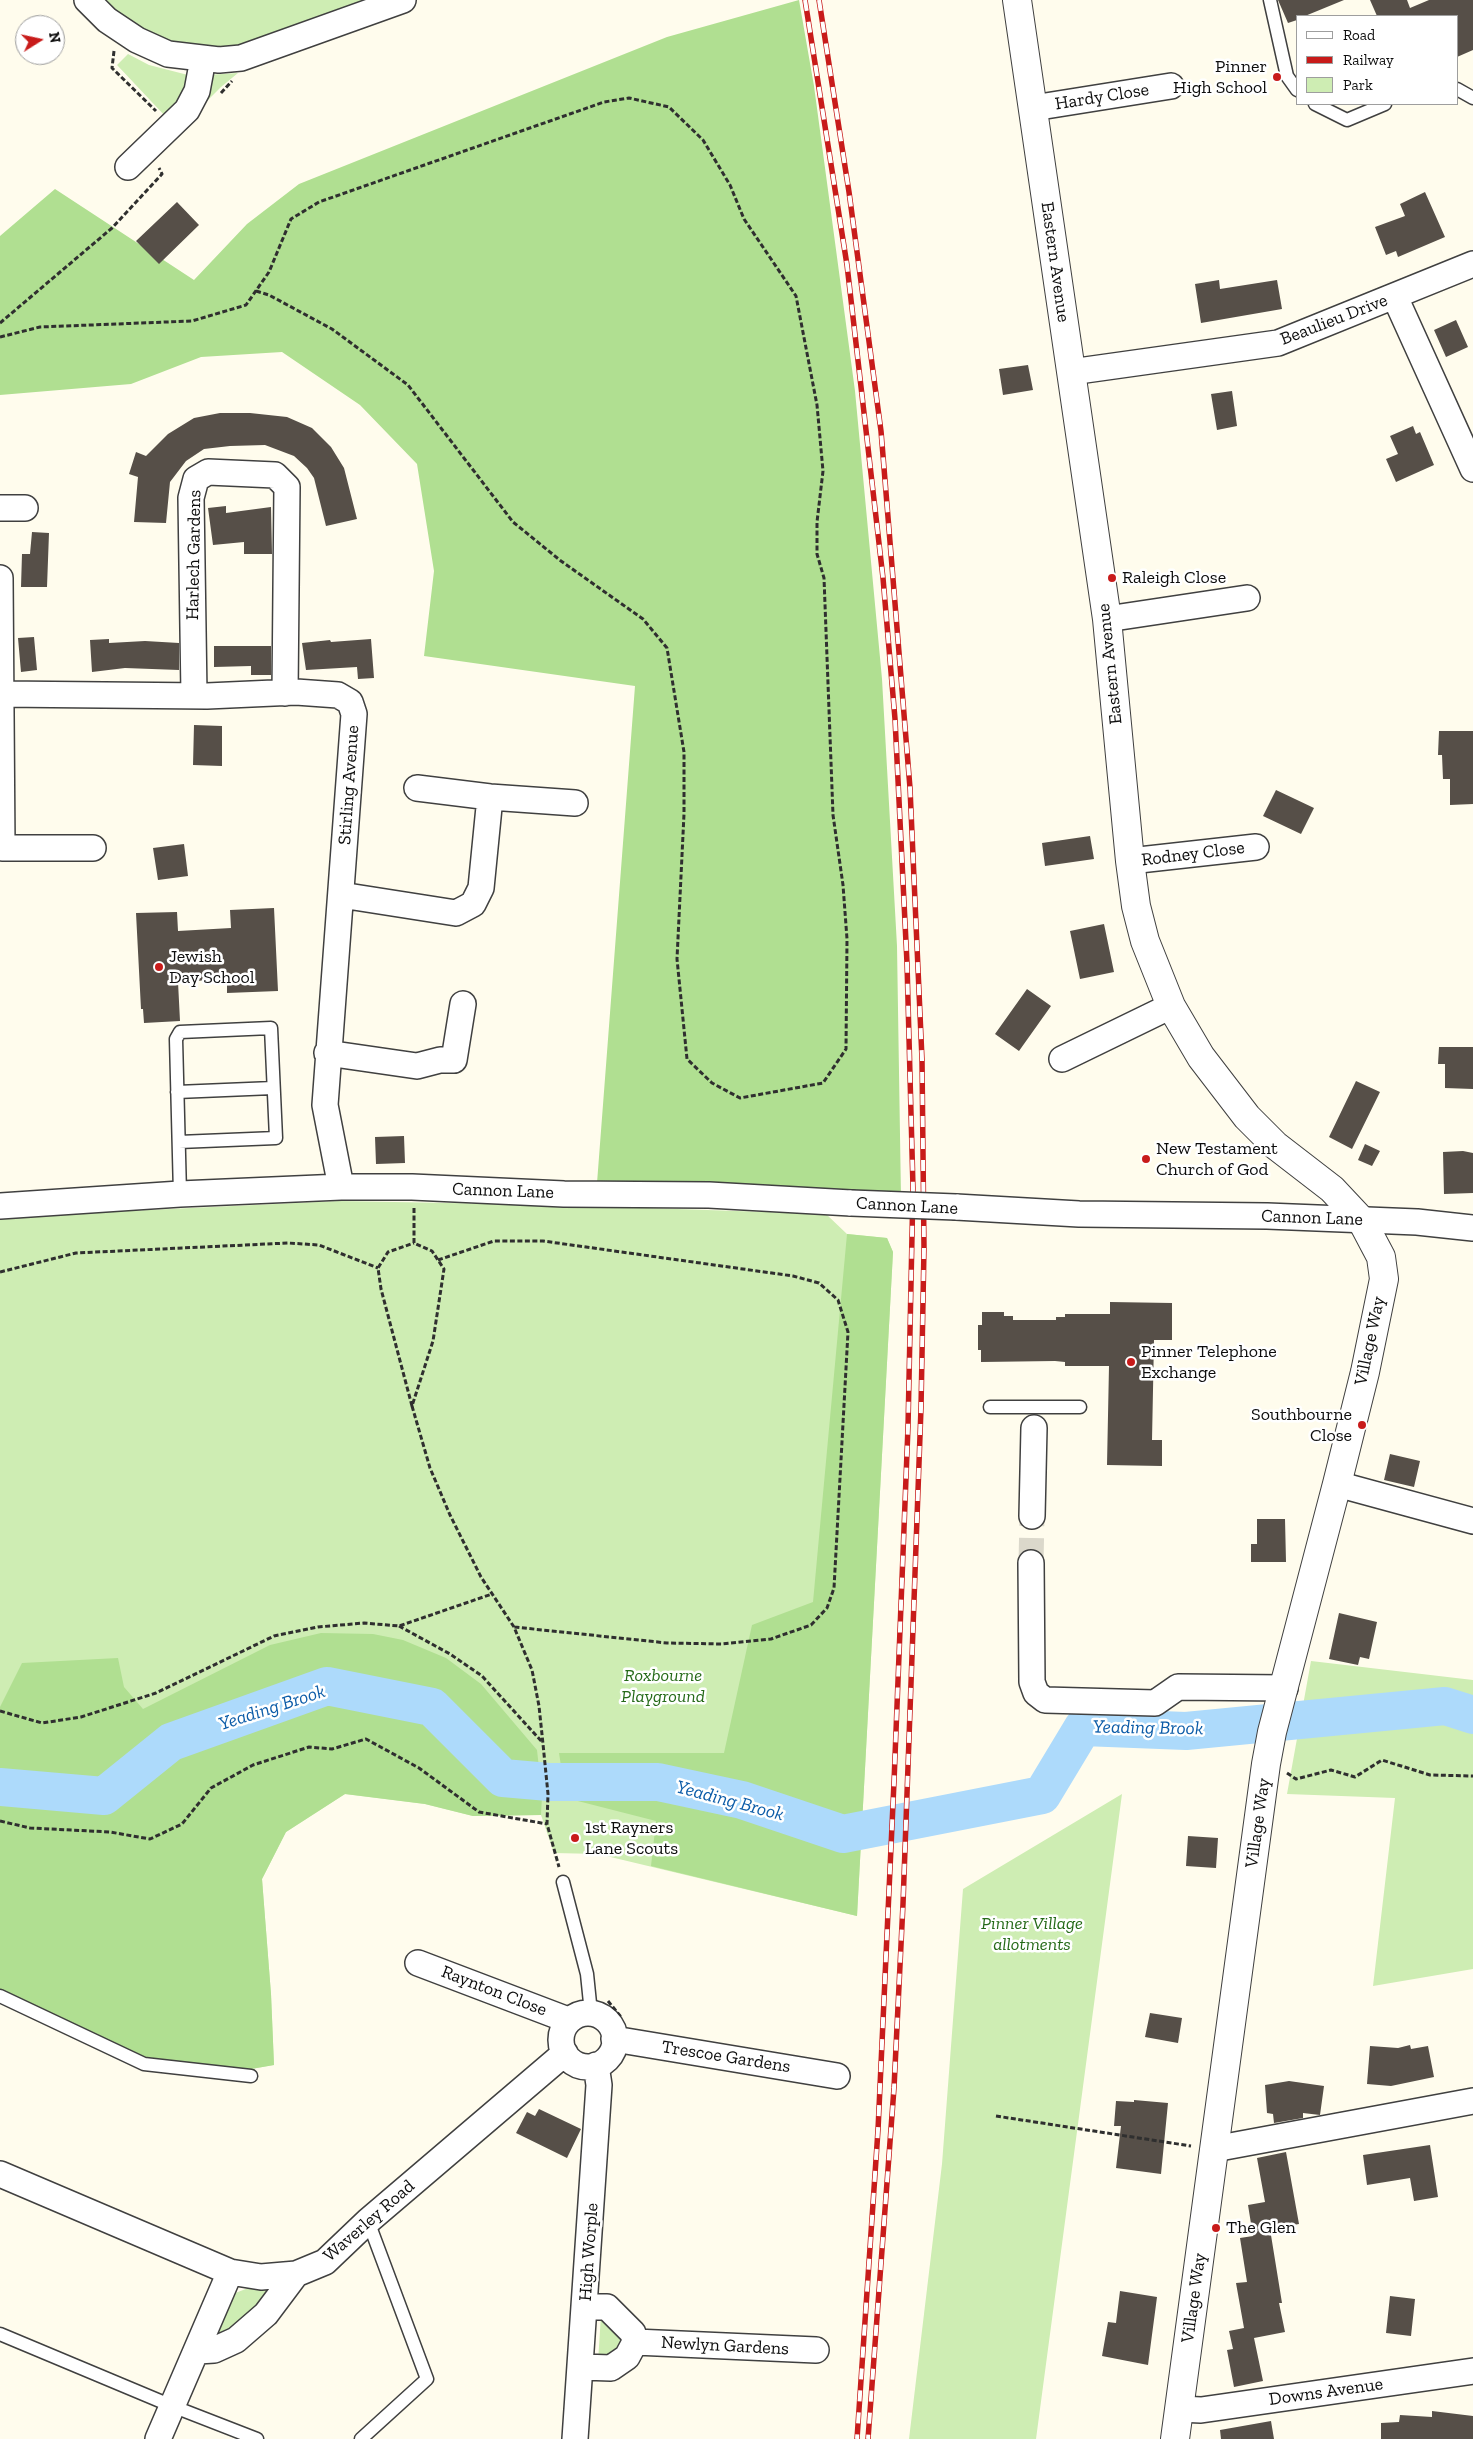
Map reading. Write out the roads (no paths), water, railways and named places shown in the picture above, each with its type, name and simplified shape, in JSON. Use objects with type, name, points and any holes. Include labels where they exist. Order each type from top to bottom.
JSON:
[{"type":"street","points":[[87,0],[107,20],[137,40],[168,54],[203,59],[241,58],[403,0]]},
{"type":"street","name":"Eastern Avenue","points":[[1017,0],[1106,619],[1130,861],[1136,906],[1145,941],[1171,1006],[1201,1057],[1247,1117],[1275,1145],[1332,1189],[1362,1221]]},
{"type":"street","points":[[128,167],[187,110],[197,90],[203,59]]},
{"type":"street","name":"Hardy Close","points":[[1033,108],[1171,86]]},
{"type":"street","name":"Beaulieu Drive","points":[[1071,372],[1278,343],[1473,264]]},
{"type":"street","points":[[1395,297],[1473,469]]},
{"type":"street","name":"Harlech Gardens","points":[[194,695],[191,498],[196,479],[208,472],[275,475],[287,487],[287,636],[284,693]]},
{"type":"street","points":[[0,508],[25,508]]},
{"type":"street","points":[[0,578],[1,848],[93,848]]},
{"type":"street","points":[[1106,619],[1247,598]]},
{"type":"street","name":"Stirling Avenue","points":[[1,694],[194,695],[284,693],[338,695],[350,702],[354,714],[327,1053],[325,1105],[341,1187]]},
{"type":"street","points":[[417,788],[490,797],[575,803]]},
{"type":"street","points":[[340,895],[456,913],[473,904],[481,888],[490,797]]},
{"type":"street","name":"Rodney Close","points":[[1130,861],[1256,847]]},
{"type":"street","points":[[327,1053],[417,1066],[440,1060],[454,1060],[463,1004]]},
{"type":"street","points":[[1062,1059],[1171,1006]]},
{"type":"street","name":"Cannon Lane","points":[[0,1206],[180,1194],[341,1187],[564,1194],[709,1195],[1079,1214],[1267,1216],[1417,1222],[1473,1228]]},
{"type":"street","name":"Village Way","points":[[1175,2439],[1266,1764],[1365,1372],[1384,1279],[1381,1257],[1362,1221]]},
{"type":"street","points":[[1032,1516],[1034,1418]]},
{"type":"street","points":[[1337,1484],[1473,1521]]},
{"type":"street","points":[[1031,1563],[1032,1682],[1036,1692],[1045,1700],[1154,1703],[1178,1686],[1278,1711]]},
{"type":"street","name":"Raynton Close","points":[[418,1963],[589,2011],[605,2019],[620,2030]]},
{"type":"street","points":[[589,2011],[561,2036],[565,2054],[578,2064],[596,2065],[610,2055],[620,2030]]},
{"type":"street","name":"Trescoe Gardens","points":[[620,2030],[837,2076]]},
{"type":"street","name":"Waverley Road","points":[[0,2174],[230,2272],[261,2277],[296,2274],[325,2262],[368,2221],[565,2054]]},
{"type":"street","name":"High Worple","points":[[575,2439],[582,2367],[600,2085],[596,2065]]},
{"type":"street","points":[[1214,2149],[1473,2101]]},
{"type":"street","points":[[158,2439],[198,2351],[230,2272]]},
{"type":"street","points":[[198,2351],[214,2350],[236,2340],[266,2314],[296,2274]]},
{"type":"street","points":[[582,2367],[611,2368],[627,2357],[634,2342],[633,2333],[626,2324],[607,2308],[585,2307]]},
{"type":"street","name":"Newlyn Gardens","points":[[634,2342],[816,2350]]},
{"type":"street","name":"Downs Avenue","points":[[1179,2409],[1201,2410],[1473,2371]]},
{"type":"lane","points":[[1270,0],[1287,76],[1296,89]]},
{"type":"lane","points":[[1458,90],[1473,98]]},
{"type":"lane","points":[[1317,105],[1347,120],[1383,105]]},
{"type":"lane","points":[[179,1142],[276,1138],[271,1028],[180,1032],[176,1039],[180,1194]]},
{"type":"lane","points":[[177,1092],[273,1088]]},
{"type":"lane","points":[[990,1407],[1034,1418],[1080,1407]]},
{"type":"lane","points":[[563,1882],[587,1974],[589,2011]]},
{"type":"lane","points":[[0,1996],[144,2064],[251,2076]]},
{"type":"lane","points":[[361,2439],[427,2379],[368,2221]]},
{"type":"lane","points":[[0,2334],[172,2406],[257,2439]]},
{"type":"waterway","name":"Yeading Brook","points":[[0,1787],[104,1796],[171,1742],[327,1686],[432,1707],[503,1778],[549,1782],[658,1782],[742,1800],[843,1834],[1042,1795],[1083,1727],[1186,1731],[1445,1706],[1473,1715]]},
{"type":"tunnel","points":[[1031,1563],[1032,1516]]},
{"type":"railway","points":[[805,0],[847,265],[883,578],[895,719],[907,963],[913,1188],[908,1427],[894,1782],[878,2130],[857,2439]]},
{"type":"railway","points":[[819,0],[849,192],[881,431],[910,788],[922,1059],[924,1248],[921,1408],[903,1904],[894,2088],[868,2439]]},
{"type":"place","name":"Pinner High School","points":[[1277,77]]},
{"type":"place","name":"Raleigh Close","points":[[1112,578]]},
{"type":"place","name":"Jewish Day School","points":[[159,967]]},
{"type":"place","name":"New Testament Church of God","points":[[1146,1159]]},
{"type":"place","name":"Pinner Telephone Exchange","points":[[1131,1362]]},
{"type":"place","name":"Southbourne Close","points":[[1362,1425]]},
{"type":"place","name":"1st Rayners Lane Scouts","points":[[575,1838]]},
{"type":"place","name":"The Glen","points":[[1216,2228]]},
{"type":"park label","name":"Roxbourne Playground","points":[[663,1686]]},
{"type":"park label","name":"Pinner Village allotments","points":[[1032,1934]]}]
